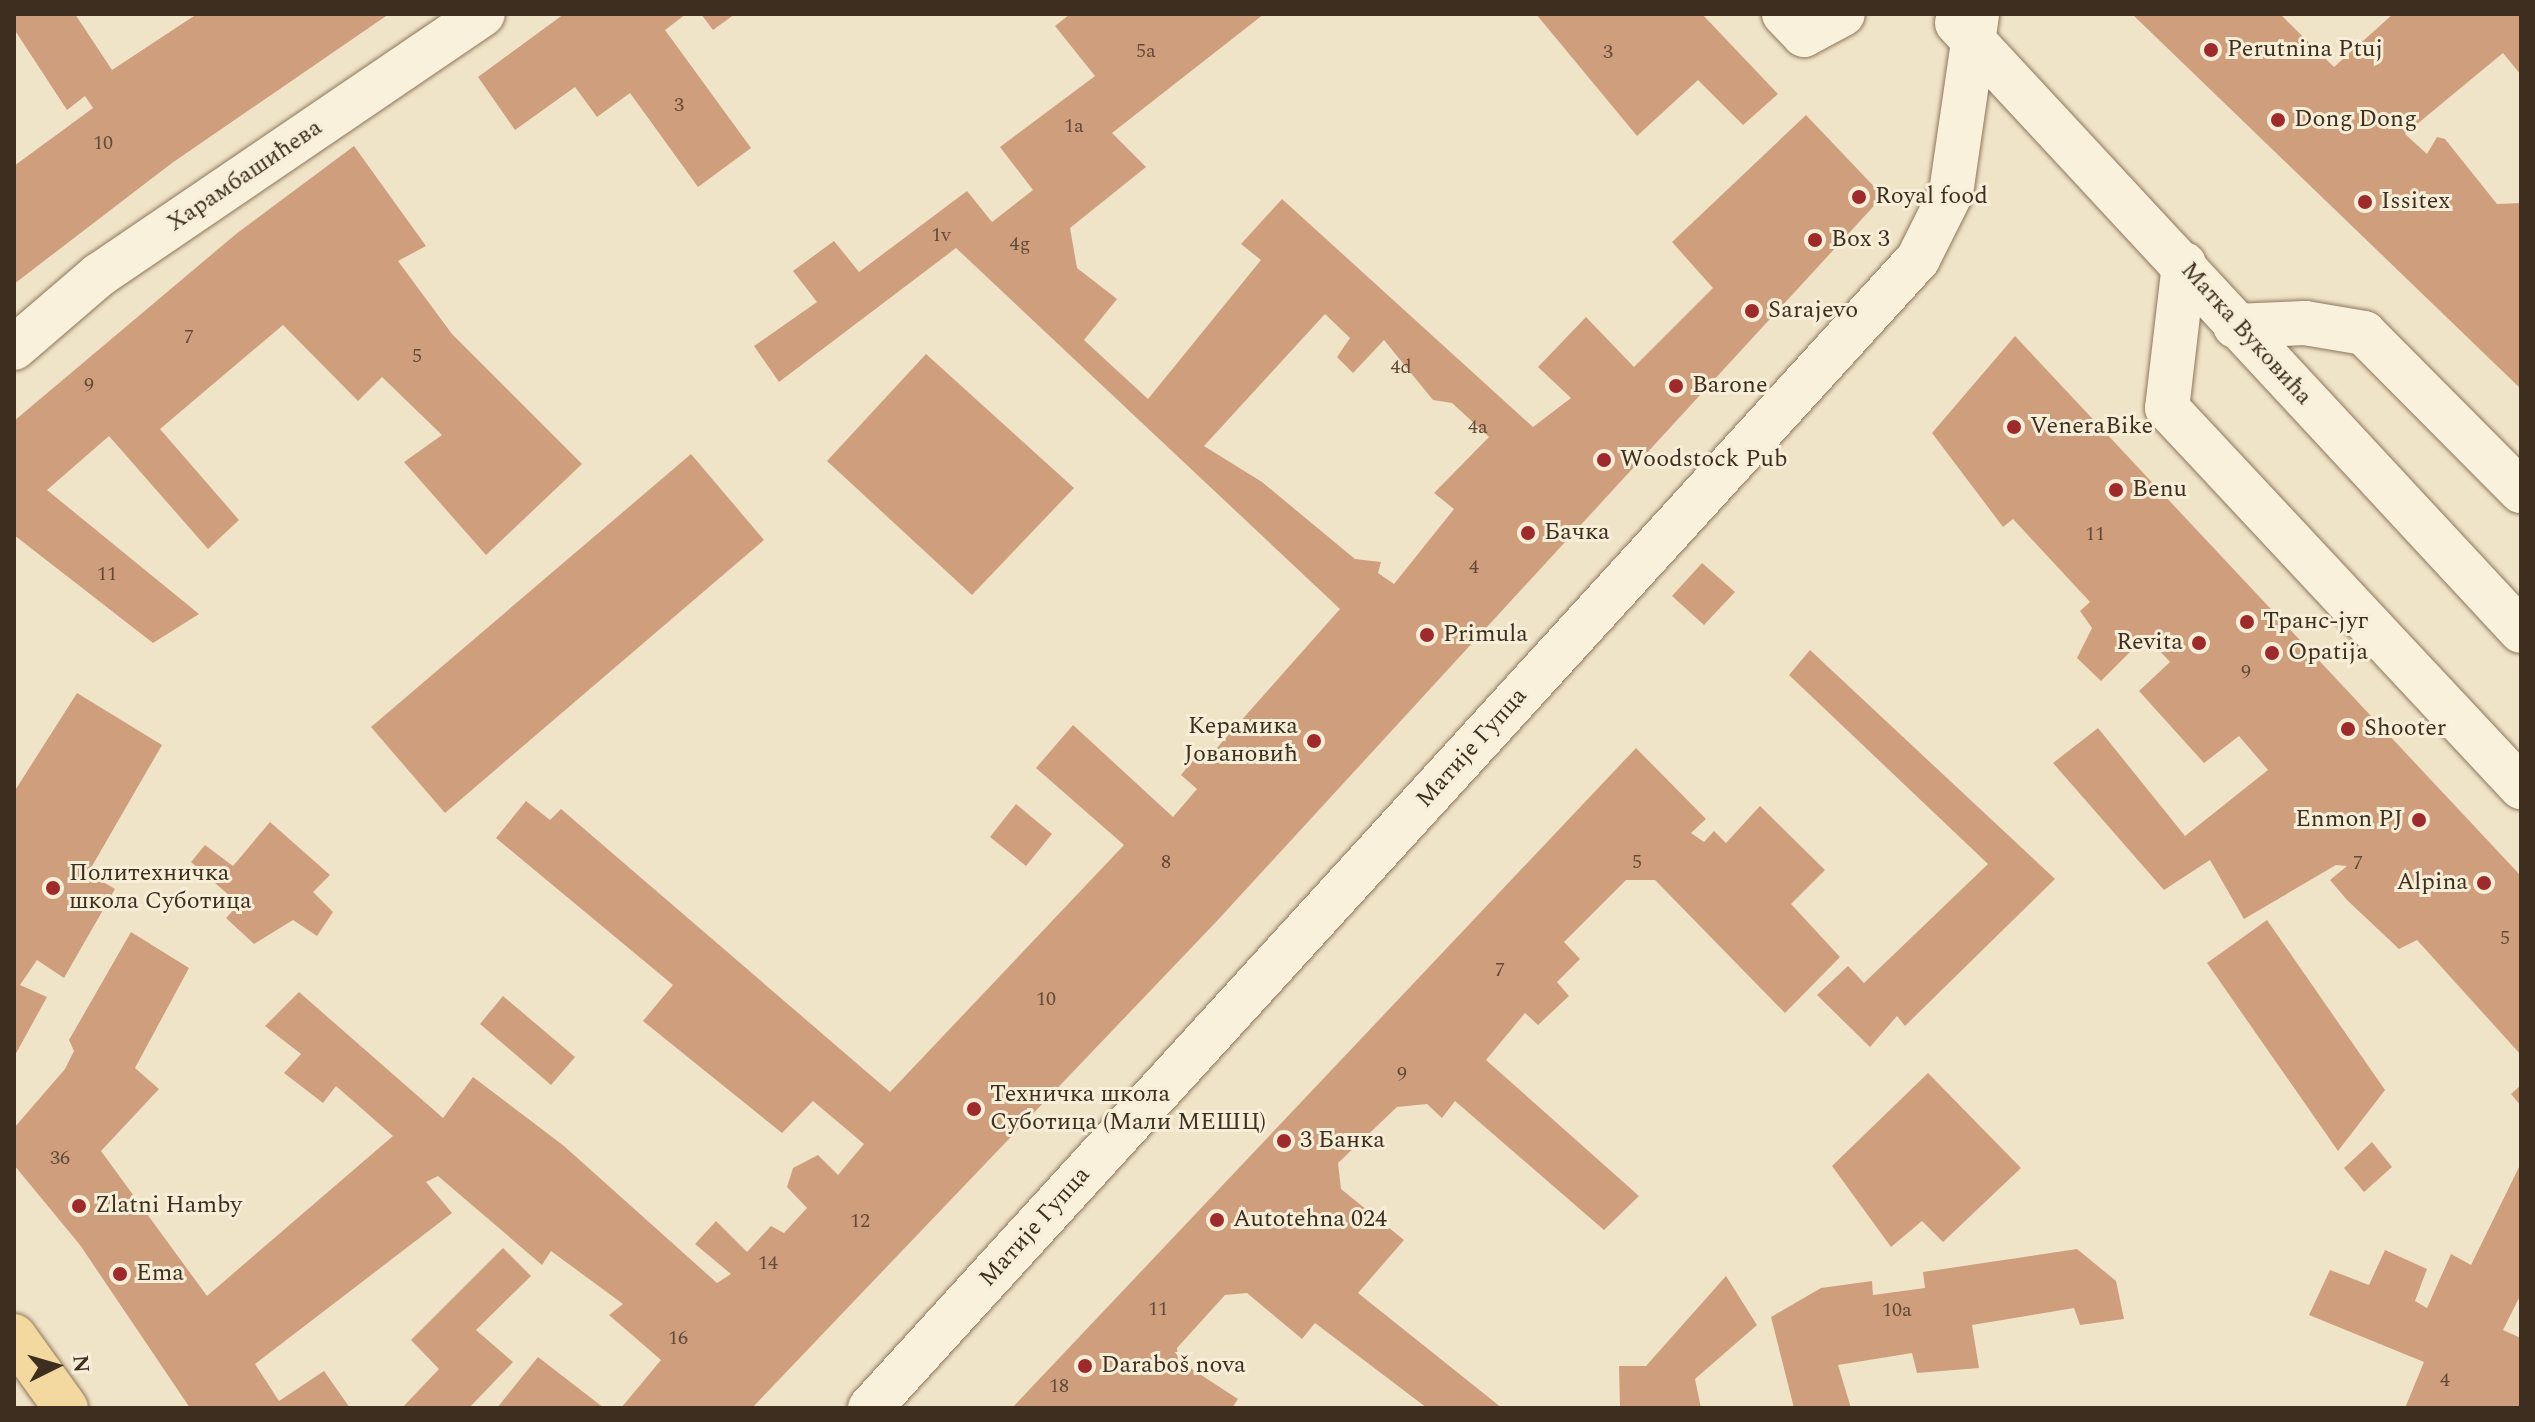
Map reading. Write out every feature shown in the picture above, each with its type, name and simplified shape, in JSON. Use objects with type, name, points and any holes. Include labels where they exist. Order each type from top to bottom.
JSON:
[{"type":"main road","points":[[14,1336],[66,1408]]},
{"type":"street","name":"Харамбашићева","points":[[14,348],[99,275],[483,14]]},
{"type":"street","points":[[1784,14],[1804,35],[1843,14]]},
{"type":"street","name":"Матка Вуковића","points":[[1966,22],[2184,264],[2235,326],[2521,631]]},
{"type":"street","name":"Матије Гупца","points":[[870,1408],[1918,259],[1951,193],[1966,22]]},
{"type":"street","points":[[2184,264],[2167,408],[2521,787]]},
{"type":"street","points":[[2235,326],[2305,323],[2364,333],[2521,491]]},
{"type":"building","points":[[14,14],[75,14],[112,70],[197,14],[389,14],[172,163],[14,284],[14,166],[93,108],[85,96],[67,110],[14,29]]},
{"type":"building","points":[[564,14],[686,14],[665,30],[751,148],[698,187],[630,93],[597,117],[575,87],[515,130],[478,77]]},
{"type":"building","points":[[701,14],[735,14],[713,30]]},
{"type":"building","points":[[1070,14],[1264,14],[1112,133],[1146,167],[1070,228],[1077,268],[1117,299],[1084,340],[1148,399],[1261,260],[1241,244],[1282,199],[1533,427],[1571,398],[1538,367],[1586,317],[1634,367],[1713,288],[1672,242],[1806,115],[1883,196],[1216,922],[752,1408],[621,1408],[661,1360],[609,1315],[623,1304],[551,1251],[542,1265],[438,1176],[426,1182],[452,1213],[255,1364],[279,1401],[324,1371],[350,1408],[190,1408],[80,1245],[14,1165],[14,1128],[65,1069],[74,1051],[69,1040],[131,932],[189,968],[135,1068],[159,1089],[101,1151],[207,1296],[393,1136],[336,1086],[323,1103],[284,1073],[301,1054],[265,1026],[299,992],[443,1118],[473,1077],[564,1146],[717,1283],[731,1274],[695,1244],[716,1221],[747,1252],[771,1226],[784,1233],[807,1208],[787,1187],[793,1168],[818,1155],[838,1175],[864,1144],[813,1101],[782,1133],[643,1021],[673,985],[496,838],[526,801],[550,820],[561,809],[890,1092],[1124,845],[1036,768],[1073,725],[1173,817],[1197,789],[1181,775],[1204,747],[1216,749],[1340,609],[956,248],[779,382],[754,346],[817,302],[793,271],[834,241],[859,272],[967,191],[992,222],[1033,190],[1000,147],[1095,76],[1055,26]],"holes":[[[1325,314],[1350,338],[1337,357],[1353,373],[1384,340],[1433,400],[1452,403],[1489,437],[1434,493],[1454,509],[1394,584],[1378,573],[1381,562],[1355,559],[1262,482],[1204,446]]]},
{"type":"building","points":[[1536,14],[1702,14],[1778,94],[1743,125],[1698,80],[1637,136]]},
{"type":"building","points":[[2132,14],[2280,14],[2334,67],[2393,14],[2521,14],[2521,75],[2503,53],[2405,134],[2427,154],[2437,137],[2445,139],[2497,204],[2521,203],[2521,389]]},
{"type":"building","points":[[354,146],[426,246],[398,261],[452,334],[582,464],[486,555],[404,462],[442,435],[382,377],[358,401],[283,325],[160,429],[239,520],[208,549],[109,436],[47,490],[199,614],[153,643],[14,535],[14,421],[236,234]]},
{"type":"building","points":[[2015,336],[2521,876],[2521,1055],[2417,940],[2399,949],[2347,900],[2330,880],[2347,866],[2336,865],[2244,919],[2210,860],[2164,890],[2053,763],[2098,728],[2185,836],[2268,770],[2239,736],[2204,763],[2139,691],[2170,662],[2146,636],[2101,681],[2077,658],[2092,628],[2080,611],[2090,602],[2013,519],[2003,527],[1932,433]]},
{"type":"building","points":[[926,354],[1074,488],[972,595],[827,461]]},
{"type":"building","points":[[691,454],[764,540],[445,813],[371,727]]},
{"type":"building","points":[[1702,563],[1735,592],[1704,625],[1672,596]]},
{"type":"building","points":[[1810,650],[2055,879],[1905,1026],[1897,1016],[1870,1047],[1817,995],[1848,966],[1864,983],[1988,864],[1789,675]]},
{"type":"building","name":"Политехничка школа Суботица","points":[[77,693],[162,745],[88,873],[115,889],[64,978],[37,960],[20,985],[47,997],[14,1057],[14,792]]},
{"type":"building","points":[[1636,748],[1706,819],[1691,833],[1704,842],[1714,831],[1726,843],[1760,806],[1825,870],[1791,904],[1840,957],[1785,1013],[1655,880],[1626,880],[1564,942],[1580,959],[1557,982],[1569,996],[1538,1025],[1525,1013],[1486,1060],[1639,1196],[1604,1230],[1455,1101],[1442,1118],[1427,1104],[1397,1107],[1338,1163],[1341,1189],[1404,1240],[1358,1293],[1502,1408],[1427,1408],[1315,1323],[1302,1339],[1247,1293],[1225,1295],[1177,1348],[1178,1360],[1238,1399],[1232,1408],[1012,1408]]},
{"type":"building","points":[[1016,804],[1052,834],[1026,866],[990,837]]},
{"type":"building","points":[[270,822],[330,875],[313,892],[333,912],[317,936],[293,920],[254,944],[226,918],[239,904],[191,862],[205,845],[233,866]]},
{"type":"building","points":[[2267,920],[2385,1090],[2338,1151],[2207,963]]},
{"type":"building","points":[[503,996],[575,1057],[551,1085],[480,1024]]},
{"type":"building","points":[[1928,1073],[2021,1168],[1943,1242],[1922,1221],[1891,1247],[1832,1166]]},
{"type":"building","points":[[2521,1085],[2521,1106],[2511,1094]]},
{"type":"building","points":[[2372,1142],[2392,1167],[2364,1192],[2344,1168]]},
{"type":"building","points":[[2521,1163],[2521,1294],[2503,1330],[2521,1338],[2521,1408],[2405,1408],[2424,1362],[2309,1315],[2330,1270],[2369,1285],[2385,1250],[2427,1269],[2415,1301],[2427,1308],[2451,1254],[2471,1265]]},
{"type":"building","points":[[503,1248],[531,1276],[476,1330],[513,1362],[469,1408],[402,1408],[439,1369],[411,1340]]},
{"type":"building","points":[[2077,1249],[2116,1281],[2124,1319],[2080,1325],[2074,1308],[1972,1325],[1979,1368],[1917,1373],[1912,1353],[1838,1365],[1851,1408],[1794,1408],[1771,1317],[1821,1288],[1872,1281],[1873,1295],[1925,1288],[1923,1272]]},
{"type":"building","points":[[1726,1276],[1757,1325],[1695,1379],[1701,1408],[1620,1408],[1619,1366],[1646,1366]]},
{"type":"building","points":[[538,1357],[604,1408],[497,1408]]},
{"type":"place","name":"Perutnina Ptuj","points":[[2211,50]]},
{"type":"place","name":"Dong Dong","points":[[2278,120]]},
{"type":"place","name":"Royal food","points":[[1859,197]]},
{"type":"place","name":"Issitex","points":[[2365,202]]},
{"type":"place","name":"Box 3","points":[[1815,240]]},
{"type":"place","name":"Sarajevo","points":[[1752,311]]},
{"type":"place","name":"Barone","points":[[1676,386]]},
{"type":"place","name":"VeneraBike","points":[[2014,427]]},
{"type":"place","name":"Woodstock Pub","points":[[1604,460]]},
{"type":"place","name":"Benu","points":[[2116,490]]},
{"type":"place","name":"Бачка","points":[[1528,533]]},
{"type":"place","name":"Транс-југ","points":[[2247,622]]},
{"type":"place","name":"Primula","points":[[1427,635]]},
{"type":"place","name":"Revita","points":[[2199,643]]},
{"type":"place","name":"Opatija","points":[[2272,653]]},
{"type":"place","name":"Shooter","points":[[2348,729]]},
{"type":"place","name":"Керамика Јовановић","points":[[1314,741]]},
{"type":"place","name":"Enmon PJ","points":[[2419,820]]},
{"type":"place","name":"Alpina","points":[[2484,883]]},
{"type":"place","name":"Политехничка школа Суботица","points":[[53,888]]},
{"type":"place","name":"Техничка школа Суботица (Мали МЕШЦ)","points":[[974,1109]]},
{"type":"place","name":"3 Банка","points":[[1284,1141]]},
{"type":"place","name":"Zlatni Hamby","points":[[79,1206]]},
{"type":"place","name":"Autotehna 024","points":[[1217,1220]]},
{"type":"place","name":"Ema","points":[[120,1274]]},
{"type":"place","name":"Daraboš nova","points":[[1085,1366]]}]
